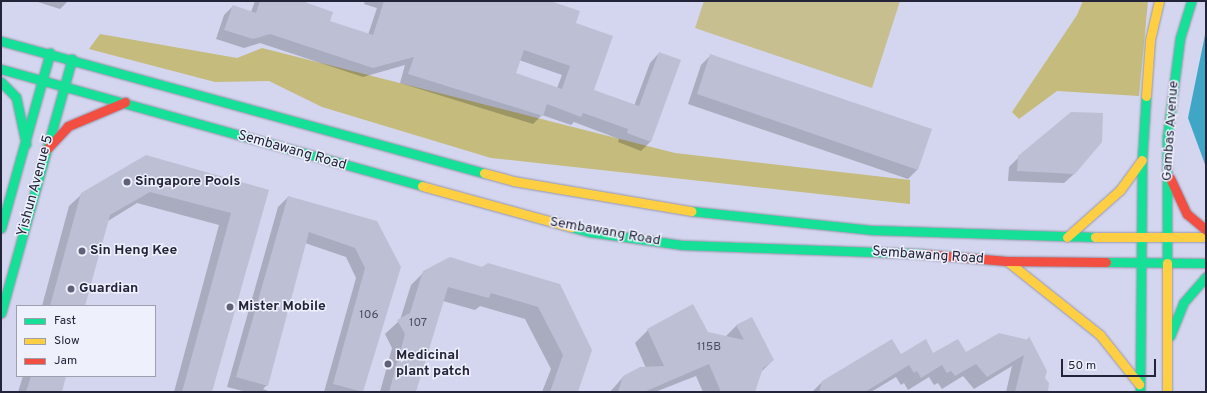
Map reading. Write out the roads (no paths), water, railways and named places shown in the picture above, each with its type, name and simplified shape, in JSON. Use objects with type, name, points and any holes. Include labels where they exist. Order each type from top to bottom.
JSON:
[{"type":"main road","name":"Gambas Avenue","points":[[1139,388],[1142,160],[1150,40],[1159,1]]},
{"type":"main road","name":"Gambas Avenue","points":[[1167,392],[1166,167],[1176,64],[1191,1]]},
{"type":"main road","name":"Sembawang Road","points":[[1,41],[72,59],[513,182],[682,210],[873,230],[1067,237],[1206,237]]},
{"type":"main road","name":"Yishun Avenue 5","points":[[1,228],[26,144],[50,53]]},
{"type":"main road","name":"Yishun Avenue 5","points":[[1,313],[45,151],[72,59]]},
{"type":"main road","name":"Sembawang Road","points":[[1,70],[65,85],[205,127],[590,232],[683,245],[880,251],[1007,262],[1206,264]]},
{"type":"main road","points":[[1,82],[16,97],[26,144]]},
{"type":"main road","points":[[45,151],[68,126],[125,102]]},
{"type":"main road","points":[[1067,237],[1120,190],[1142,160]]},
{"type":"main road","points":[[1166,167],[1179,201],[1187,214],[1206,230]]},
{"type":"main road","points":[[1007,262],[1100,335],[1139,388]]},
{"type":"main road","points":[[1167,345],[1183,303],[1206,277]]},
{"type":"water","points":[[1206,30],[1206,167],[1188,118]]},
{"type":"place","name":"Singapore Pools","points":[[127,182]]},
{"type":"place","name":"Sin Heng Kee","points":[[82,251]]},
{"type":"place","name":"Guardian","points":[[71,289]]},
{"type":"place","name":"Mister Mobile","points":[[230,307]]},
{"type":"place","name":"Medicinal plant patch","points":[[388,364]]}]
